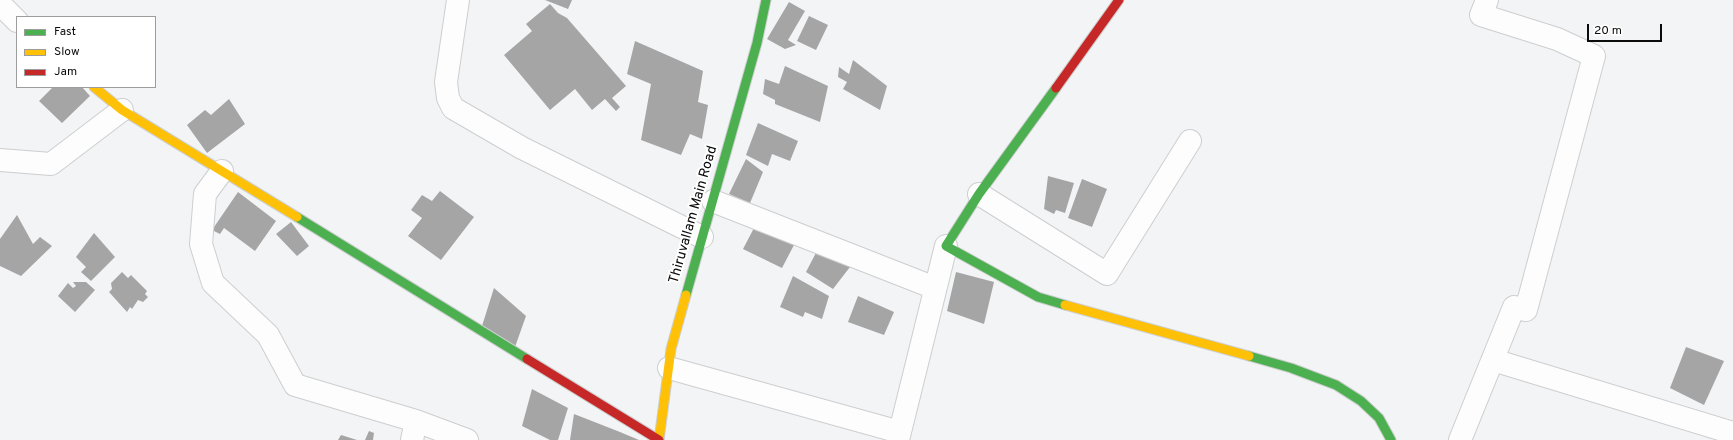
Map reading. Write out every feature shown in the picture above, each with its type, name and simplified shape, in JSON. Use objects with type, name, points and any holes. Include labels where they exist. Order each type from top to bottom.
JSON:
[{"type":"street","points":[[458,0],[446,82],[448,98],[453,108],[522,148],[702,237]]},
{"type":"street","name":"Thiruvallam Main Road","points":[[659,440],[671,348],[757,43],[766,0]]},
{"type":"street","points":[[669,368],[899,436],[946,246],[979,194],[1119,0]]},
{"type":"street","points":[[1460,440],[1514,307],[1526,310],[1594,56],[1558,39],[1481,15],[1487,0]]},
{"type":"street","points":[[0,4],[16,20]]},
{"type":"street","points":[[95,88],[122,110],[659,440]]},
{"type":"street","points":[[0,160],[51,164],[122,110]]},
{"type":"street","points":[[979,194],[1107,274],[1190,141]]},
{"type":"street","points":[[222,171],[205,194],[201,244],[213,284],[268,335],[295,385],[414,431],[467,440]]},
{"type":"street","points":[[713,200],[935,288]]},
{"type":"street","points":[[946,246],[1038,297],[1276,364],[1336,385],[1361,401],[1379,418],[1391,440]]},
{"type":"street","points":[[1493,360],[1733,433]]},
{"type":"building","points":[[545,0],[572,0],[568,9]]},
{"type":"building","points":[[789,2],[805,11],[788,40],[796,45],[785,49],[767,39]]},
{"type":"building","points":[[550,4],[558,13],[567,18],[626,86],[612,98],[620,107],[616,111],[605,99],[592,110],[575,89],[550,110],[504,55],[532,31],[526,24]]},
{"type":"building","points":[[809,16],[828,25],[816,50],[797,41]]},
{"type":"building","points":[[635,41],[703,71],[698,102],[708,105],[702,139],[690,134],[681,155],[641,140],[651,84],[627,74]]},
{"type":"building","points":[[853,60],[887,86],[880,110],[843,89],[847,82],[838,77],[839,67],[849,74]]},
{"type":"building","points":[[785,66],[828,86],[820,122],[775,104],[775,100],[763,94],[765,79],[779,84]]},
{"type":"building","points":[[52,88],[83,88],[90,96],[62,123],[39,101]]},
{"type":"building","points":[[229,99],[245,124],[207,153],[187,125],[205,110],[211,115]]},
{"type":"building","points":[[758,123],[798,141],[790,161],[772,154],[768,166],[746,155]]},
{"type":"building","points":[[746,159],[763,172],[750,203],[729,194]]},
{"type":"building","points":[[1048,176],[1074,183],[1065,213],[1056,210],[1054,214],[1044,209]]},
{"type":"building","points":[[1082,179],[1107,189],[1092,227],[1068,218]]},
{"type":"building","points":[[440,191],[474,217],[441,260],[408,236],[422,218],[411,210],[422,195],[432,201]]},
{"type":"building","points":[[238,192],[276,221],[255,251],[224,228],[220,234],[212,230]]},
{"type":"building","points":[[17,215],[33,244],[40,237],[52,246],[21,276],[0,266],[0,239]]},
{"type":"building","points":[[291,222],[309,246],[297,256],[276,234]]},
{"type":"building","points":[[755,226],[794,245],[782,268],[743,249]]},
{"type":"building","points":[[94,233],[115,257],[91,281],[81,272],[86,267],[76,257]]},
{"type":"building","points":[[819,247],[850,267],[833,289],[806,272]]},
{"type":"building","points":[[122,272],[128,278],[131,275],[147,291],[145,294],[148,297],[143,302],[138,300],[132,309],[130,307],[127,312],[109,292],[112,289],[111,283]]},
{"type":"building","points":[[956,272],[994,282],[984,324],[947,311]]},
{"type":"building","points":[[793,276],[829,296],[822,319],[805,312],[803,317],[780,307]]},
{"type":"building","points":[[73,282],[86,282],[95,290],[75,312],[58,296],[68,283],[73,288],[76,286]]},
{"type":"building","points":[[494,288],[526,316],[515,347],[482,326]]},
{"type":"building","points":[[858,296],[894,312],[884,335],[848,322]]},
{"type":"building","points":[[1686,347],[1724,361],[1704,405],[1670,388]]},
{"type":"building","points":[[532,389],[568,408],[558,440],[550,440],[522,426]]},
{"type":"building","points":[[574,414],[620,432],[639,440],[570,440]]},
{"type":"building","points":[[369,431],[374,433],[373,440],[365,440]]},
{"type":"building","points":[[341,435],[357,440],[338,440]]},
{"type":"traffic: fast","points":[[686,295],[757,43],[766,0]]},
{"type":"traffic: fast","points":[[1056,88],[979,194],[946,246],[1038,297],[1065,305]]},
{"type":"traffic: fast","points":[[297,217],[527,359]]},
{"type":"traffic: fast","points":[[1249,356],[1291,368],[1336,385],[1361,401],[1379,418],[1391,440]]},
{"type":"traffic: slow","points":[[95,88],[122,110],[297,217]]},
{"type":"traffic: slow","points":[[659,440],[671,349],[686,295]]},
{"type":"traffic: slow","points":[[1065,305],[1249,356]]},
{"type":"traffic: jam","points":[[1056,88],[1119,0]]},
{"type":"traffic: jam","points":[[527,359],[659,440]]}]
